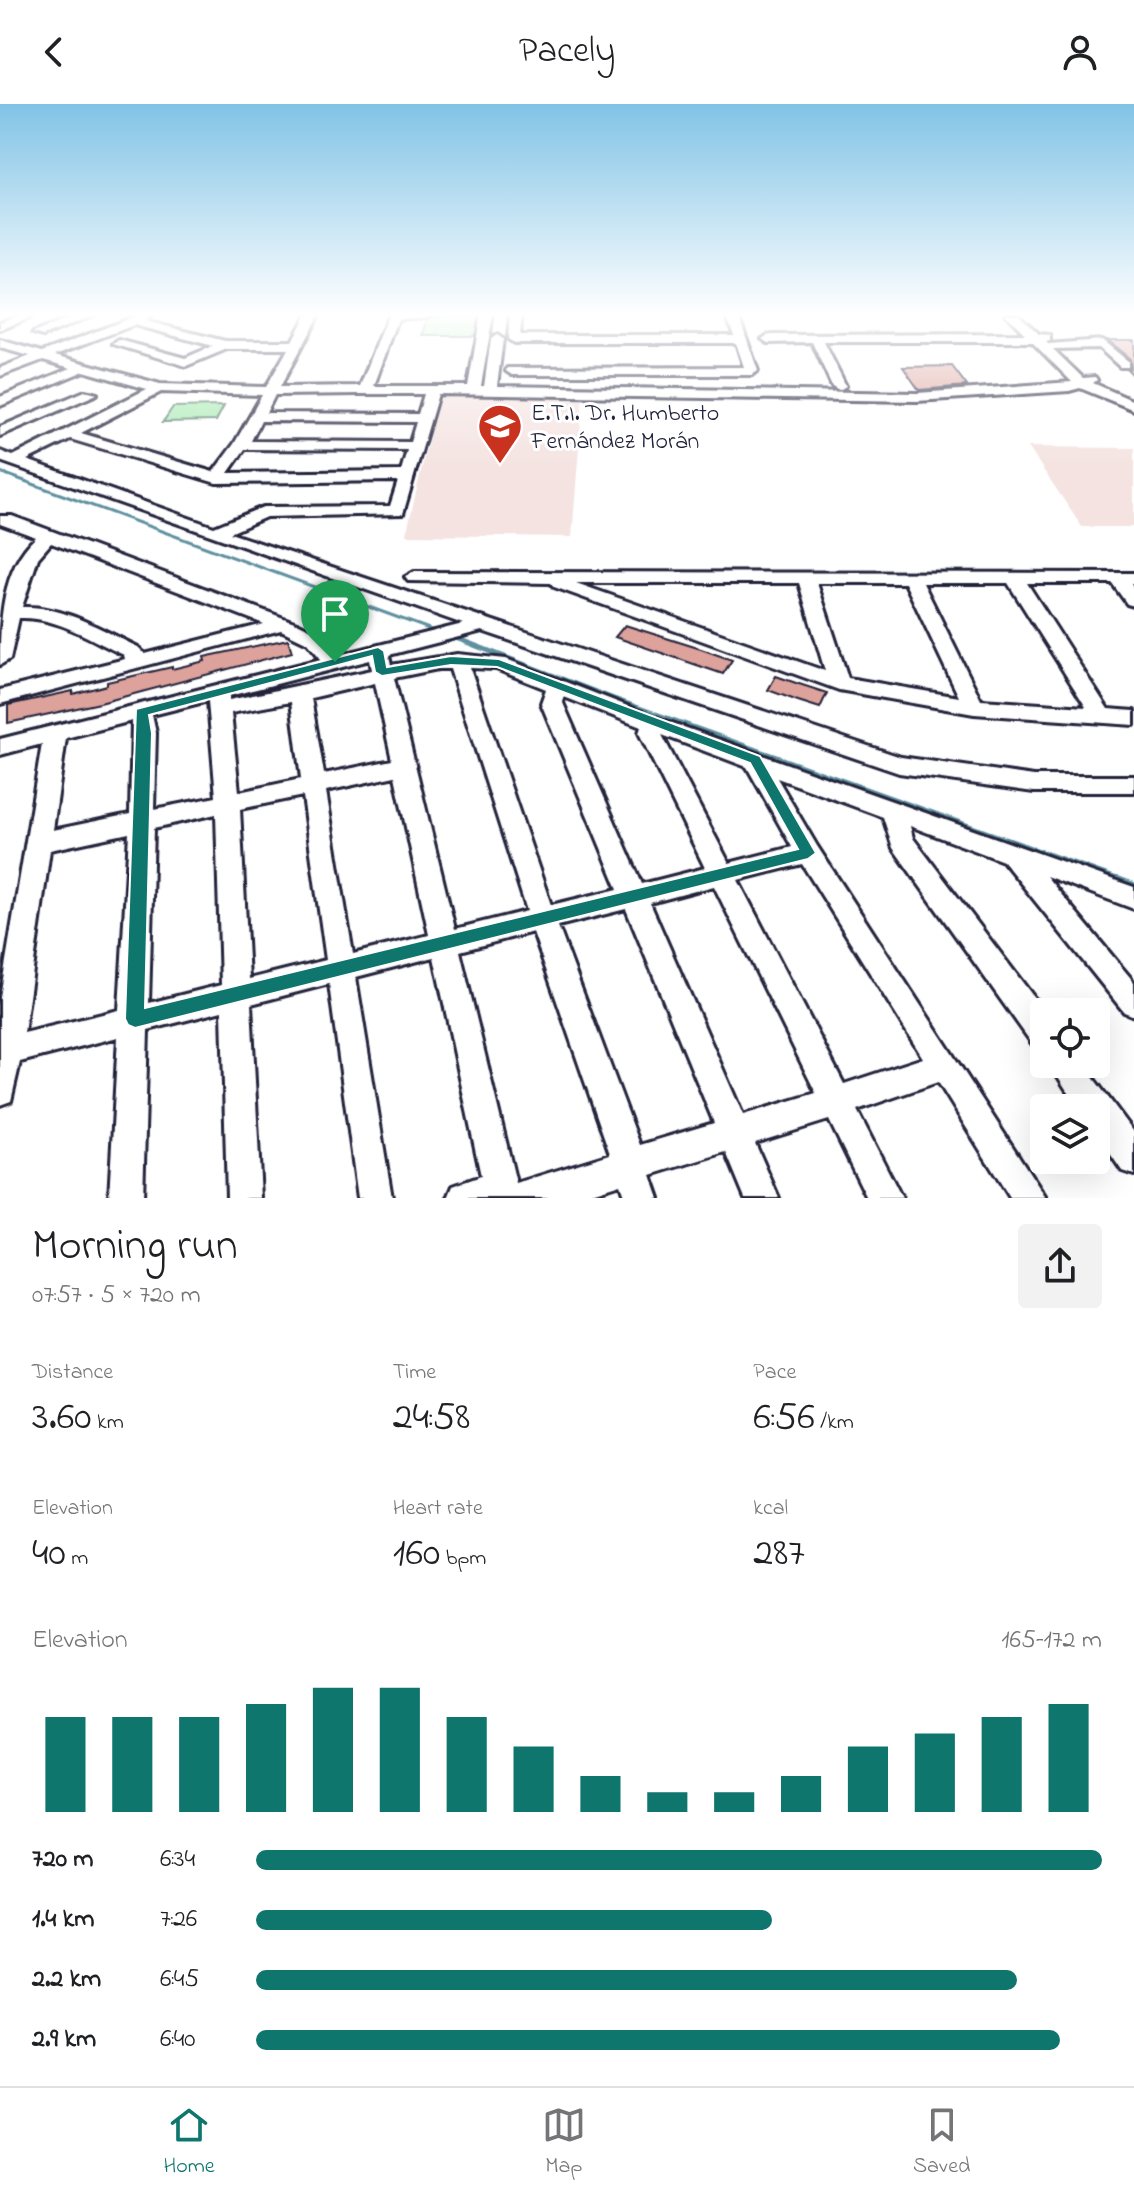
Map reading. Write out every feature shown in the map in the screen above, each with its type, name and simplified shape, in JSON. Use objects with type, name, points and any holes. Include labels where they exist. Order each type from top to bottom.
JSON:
[{"type":"street","points":[[71,365],[159,388],[271,392],[490,390],[917,397],[1069,387],[1085,382],[1134,400]]},
{"type":"street","points":[[216,478],[241,445],[285,365]]},
{"type":"street","points":[[365,392],[375,365]]},
{"type":"street","points":[[474,390],[478,365]]},
{"type":"street","points":[[490,390],[493,365]]},
{"type":"street","points":[[512,371],[752,371],[750,365]]},
{"type":"street","points":[[829,365],[839,386]]},
{"type":"street","points":[[1068,365],[1085,382],[1134,406]]},
{"type":"street","points":[[0,402],[81,368]]},
{"type":"street","points":[[7,458],[159,388]]},
{"type":"street","points":[[215,533],[263,512],[397,511],[432,391]]},
{"type":"street","points":[[0,432],[90,394]]},
{"type":"street","points":[[257,417],[424,418]]},
{"type":"street","points":[[66,433],[216,478],[407,476]]},
{"type":"street","points":[[241,445],[416,446]]},
{"type":"street","points":[[7,458],[215,533],[899,765],[1034,784],[1134,784]]},
{"type":"street","points":[[6,520],[280,623],[315,639],[335,662]]},
{"type":"street","points":[[0,659],[20,583],[35,545],[48,536]]},
{"type":"street","points":[[414,577],[1125,578],[1134,600]]},
{"type":"street","points":[[806,577],[839,683]]},
{"type":"street","points":[[911,577],[974,707]]},
{"type":"street","points":[[545,578],[839,683],[974,707],[1134,718]]},
{"type":"street","points":[[1014,578],[1103,718]]},
{"type":"street","points":[[12,613],[27,611],[51,616],[131,651],[136,664]]},
{"type":"street","points":[[0,697],[267,630],[280,623]]},
{"type":"street","points":[[0,747],[141,712],[220,700],[300,693],[485,624]]},
{"type":"street","points":[[220,700],[335,662],[457,660],[499,663],[653,724],[1134,898]]},
{"type":"street","points":[[457,660],[542,918],[642,1198]]},
{"type":"street","points":[[380,662],[508,1194]]},
{"type":"street","points":[[557,686],[552,703],[762,1198]]},
{"type":"street","points":[[300,693],[375,1198]]},
{"type":"street","points":[[220,700],[228,803],[244,1198]]},
{"type":"street","points":[[126,1198],[145,733],[141,712]]},
{"type":"street","points":[[653,724],[650,733],[885,1198]]},
{"type":"street","points":[[0,1090],[3,1052],[55,735]]},
{"type":"street","points":[[755,760],[808,853],[1029,1198]]},
{"type":"street","points":[[38,843],[404,766]]},
{"type":"street","points":[[897,810],[895,819],[902,841],[1030,1016]]},
{"type":"street","points":[[3,1052],[808,853]]},
{"type":"street","points":[[1012,854],[1134,1003]]},
{"type":"street","points":[[465,1198],[508,1194],[631,1164],[836,1104],[943,1066]]},
{"type":"street","points":[[1075,1078],[1134,1159]]},
{"type":"shaded area","name":"E.T.I. Dr. Humberto Fernández Morán","points":[[439,395],[583,395],[572,537],[406,535]]},
{"type":"shaded area","points":[[1028,447],[1134,448],[1134,527],[1082,527]]},
{"type":"green space","points":[[224,406],[216,421],[163,422],[173,407]]},
{"type":"building","points":[[952,366],[967,386],[919,390],[903,367]]},
{"type":"building","points":[[625,625],[732,660],[723,674],[615,637]]},
{"type":"building","points":[[288,639],[292,652],[100,703],[8,723],[8,705],[73,691],[73,694],[107,685],[107,682],[205,661],[204,657]]},
{"type":"building","points":[[776,676],[827,693],[820,708],[768,690]]},
{"type":"waterway","points":[[0,472],[440,633]]},
{"type":"waterway","points":[[452,637],[458,639]]},
{"type":"waterway","points":[[453,637],[614,699],[1123,881]]},
{"type":"waterway","points":[[1118,879],[1134,885]]},
{"type":"place","name":"E.T.I. Dr. Humberto Fernández Morán","points":[[500,465]]},
{"type":"route","points":[[378,651],[382,672],[451,661],[499,663],[653,724],[755,760],[808,853],[135,1019],[145,733],[141,712],[335,662],[378,651]]}]
